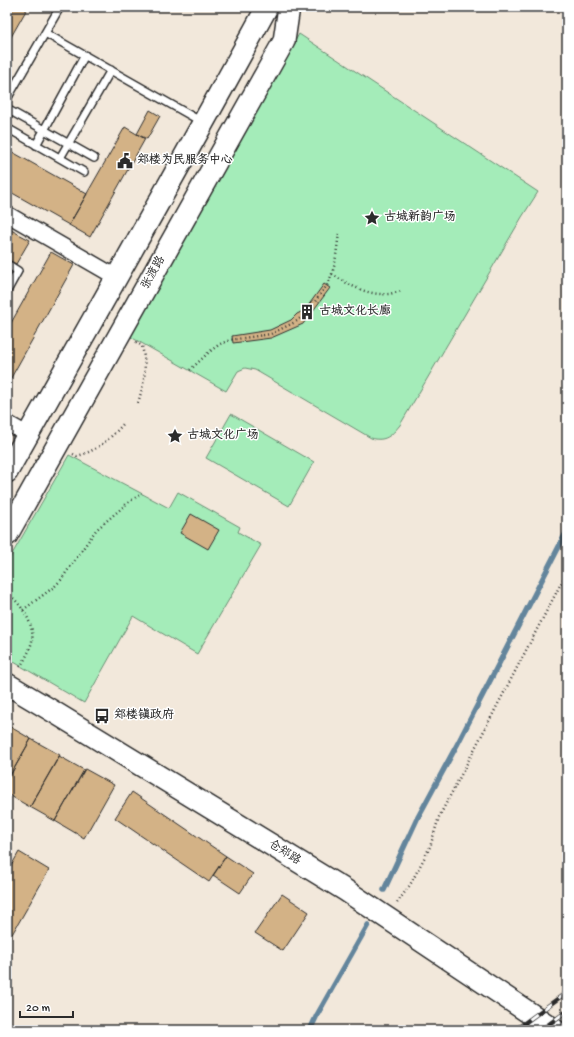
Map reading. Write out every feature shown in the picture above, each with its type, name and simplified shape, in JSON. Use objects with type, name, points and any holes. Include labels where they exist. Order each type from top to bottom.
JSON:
[{"type":"street","points":[[7,472],[204,123],[267,7]]},
{"type":"street","name":"张渡路","points":[[7,535],[284,41],[288,7]]},
{"type":"street","points":[[7,214],[116,277]]},
{"type":"street","points":[[7,423],[28,435]]},
{"type":"street","name":"仓郑路","points":[[9,685],[345,890],[555,1030]]},
{"type":"lane","points":[[7,99],[60,7]]},
{"type":"lane","points":[[45,33],[204,123]]},
{"type":"lane","points":[[36,145],[85,55]]},
{"type":"lane","points":[[60,158],[111,70]]},
{"type":"lane","points":[[7,109],[94,158]]},
{"type":"lane","points":[[7,128],[84,172]]},
{"type":"lane","points":[[7,264],[18,271],[7,291]]},
{"type":"path","points":[[190,370],[220,344],[230,340],[271,334],[297,321],[308,311],[328,284],[332,274],[339,233]]},
{"type":"path","points":[[332,274],[357,288],[378,294],[389,294],[402,291]]},
{"type":"path","points":[[120,334],[142,346],[145,377],[138,403]]},
{"type":"path","points":[[23,610],[61,580],[96,530],[130,501],[142,494]]},
{"type":"path","points":[[386,917],[410,885],[430,847],[439,817],[567,572]]},
{"type":"path","points":[[7,594],[23,610],[30,623],[33,640],[29,652],[9,685]]},
{"type":"green space","points":[[299,34],[538,192],[400,425],[391,435],[384,439],[371,438],[255,370],[245,368],[238,371],[226,391],[129,336]]},
{"type":"green space","points":[[231,414],[314,462],[289,506],[206,458]]},
{"type":"green space","points":[[69,455],[169,508],[178,492],[240,527],[238,532],[261,545],[197,654],[133,616],[84,703],[7,658],[7,563]]},
{"type":"building","points":[[7,7],[28,7],[7,44]]},
{"type":"building","points":[[150,110],[160,116],[147,139],[137,134]]},
{"type":"building","points":[[125,127],[145,139],[90,237],[69,225]]},
{"type":"building","points":[[7,149],[87,194],[69,225],[7,190]]},
{"type":"building","points":[[7,228],[30,240],[16,264],[7,259]]},
{"type":"building","points":[[51,252],[74,265],[7,385],[7,330]]},
{"type":"building","name":"古城文化长廊","points":[[324,284],[330,288],[303,324],[271,338],[233,343],[232,336],[270,330],[291,320],[297,314],[305,310]]},
{"type":"building","points":[[191,514],[219,530],[208,549],[180,533]]},
{"type":"building","points":[[7,725],[31,739],[7,781]]},
{"type":"building","points":[[31,739],[60,755],[30,807],[7,794],[7,781]]},
{"type":"building","points":[[59,756],[84,770],[55,821],[30,807]]},
{"type":"building","points":[[85,769],[114,785],[84,838],[55,821]]},
{"type":"building","points":[[132,792],[226,856],[209,882],[115,818]]},
{"type":"building","points":[[19,852],[49,870],[7,943],[7,873]]},
{"type":"building","points":[[226,856],[253,874],[240,893],[213,875]]},
{"type":"building","points":[[282,894],[309,912],[283,951],[255,933]]},
{"type":"waterway","points":[[384,890],[417,819],[458,743],[567,531]]},
{"type":"waterway","points":[[310,1030],[368,925]]},
{"type":"railway","points":[[515,1030],[567,992]]},
{"type":"railway","points":[[541,1030],[567,1011]]},
{"type":"place","name":"郑楼为民服务中心","points":[[125,161]]},
{"type":"place","name":"古城新韵广场","points":[[372,218]]},
{"type":"place","name":"古城文化长廊","points":[[307,312]]},
{"type":"place","name":"古城文化广场","points":[[175,436]]},
{"type":"place","name":"郑楼镇政府","points":[[102,716]]}]
